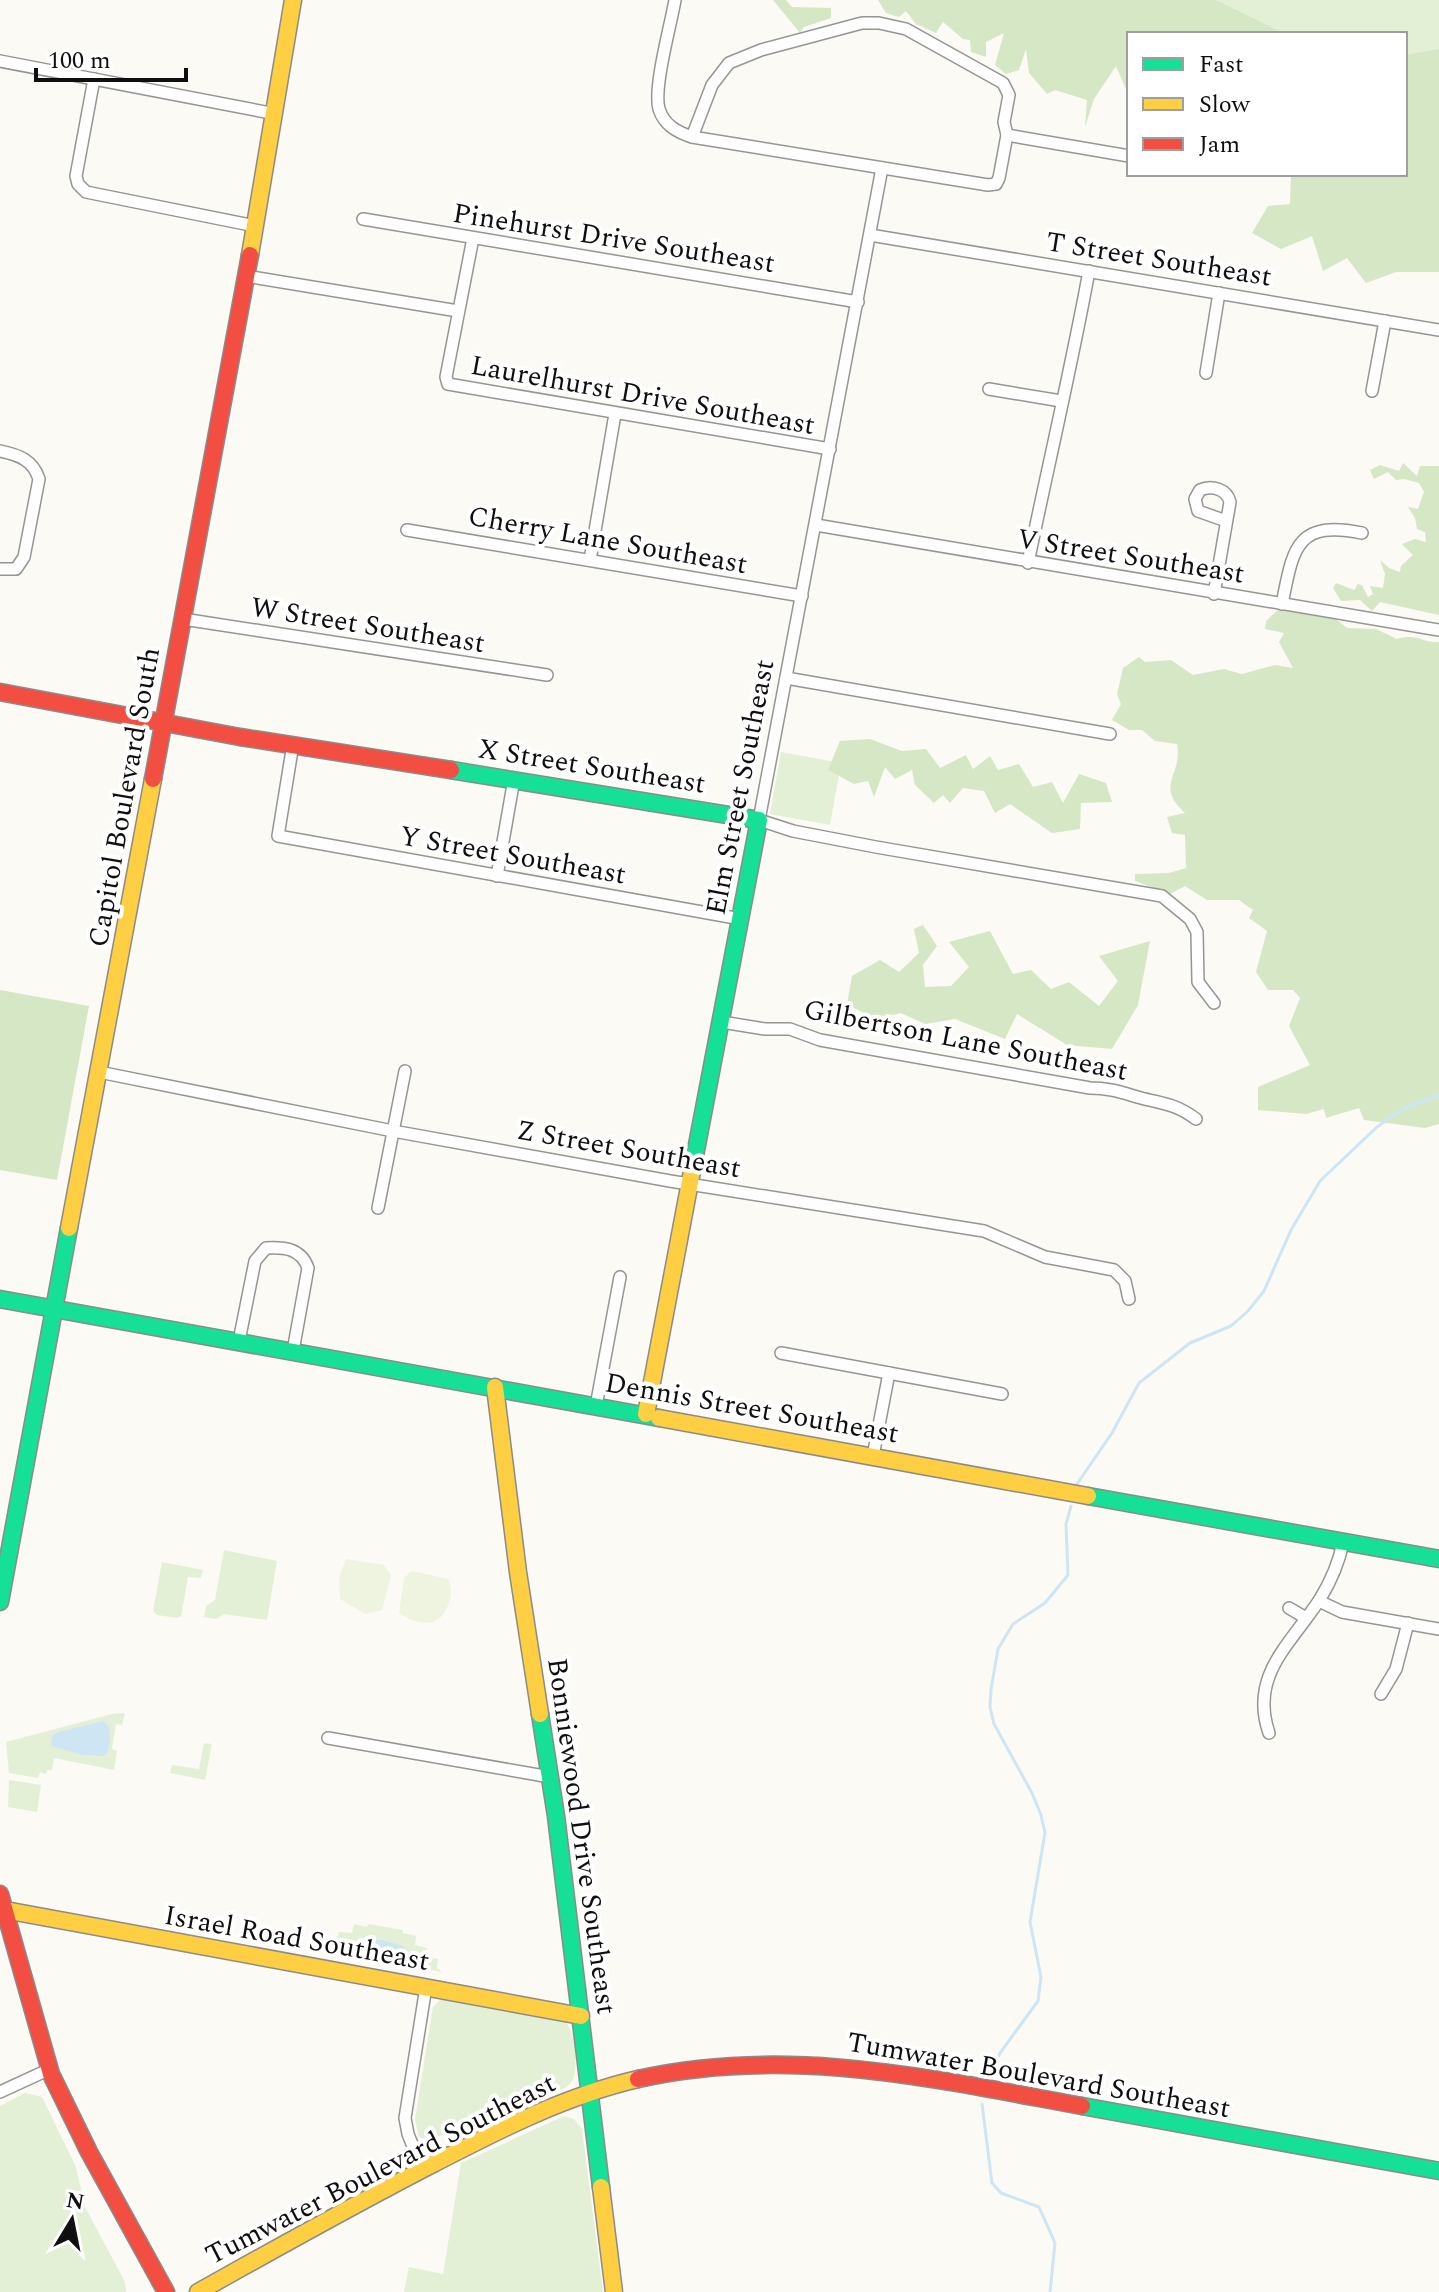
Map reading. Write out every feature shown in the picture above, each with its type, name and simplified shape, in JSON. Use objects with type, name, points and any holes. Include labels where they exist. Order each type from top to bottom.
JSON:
[{"type":"street","name":"Capitol Boulevard South","points":[[0,1602],[276,114],[293,0]]},
{"type":"street","points":[[675,0],[658,91],[659,108],[668,124],[692,137],[996,184],[1007,135],[1004,122],[1009,95],[1003,83],[906,29],[871,23],[813,35],[729,63],[712,85],[692,137]]},
{"type":"street","points":[[0,61],[276,114]]},
{"type":"street","points":[[94,79],[76,176],[78,184],[86,192],[255,226]]},
{"type":"street","points":[[1007,135],[1127,156]]},
{"type":"street","name":"Elm Street Southeast","points":[[646,1414],[882,168]]},
{"type":"street","name":"Pinehurst Drive Southeast","points":[[363,219],[858,302]]},
{"type":"street","name":"T Street Southeast","points":[[870,235],[1439,330]]},
{"type":"street","points":[[246,276],[458,311],[473,238]]},
{"type":"street","points":[[1028,563],[1089,271]]},
{"type":"street","points":[[1206,373],[1219,293]]},
{"type":"street","name":"Laurelhurst Drive Southeast","points":[[458,311],[446,377],[448,384],[830,449]]},
{"type":"street","points":[[1372,391],[1385,321]]},
{"type":"street","points":[[989,389],[1061,401]]},
{"type":"street","points":[[590,560],[615,414]]},
{"type":"street","points":[[0,451],[17,454],[28,461],[39,479],[24,557],[16,569],[0,569]]},
{"type":"street","points":[[1214,594],[1226,521]]},
{"type":"street","name":"V Street Southeast","points":[[816,525],[1439,630]]},
{"type":"street","points":[[1282,604],[1291,556],[1304,540],[1312,534],[1333,529],[1362,533]]},
{"type":"street","name":"Cherry Lane Southeast","points":[[407,530],[802,596]]},
{"type":"street","name":"W Street Southeast","points":[[183,619],[547,675]]},
{"type":"street","points":[[786,678],[1110,734]]},
{"type":"street","name":"X Street Southeast","points":[[0,692],[164,723],[759,820],[793,831],[876,847],[1152,892],[1162,896],[1190,919],[1197,932],[1198,982],[1214,1003]]},
{"type":"street","name":"Y Street Southeast","points":[[293,744],[278,836],[741,919]]},
{"type":"street","points":[[497,876],[514,779]]},
{"type":"street","name":"Gilbertson Lane Southeast","points":[[722,1022],[765,1029],[790,1029],[820,1040],[1090,1088],[1115,1089],[1177,1105],[1196,1119]]},
{"type":"street","points":[[378,1208],[405,1071]]},
{"type":"street","name":"Z Street Southeast","points":[[99,1072],[393,1131],[690,1184],[984,1231],[1045,1257],[1114,1270],[1125,1281],[1129,1299]]},
{"type":"street","points":[[239,1341],[255,1261],[266,1248],[288,1249],[298,1252],[308,1268],[293,1351]]},
{"type":"street","points":[[596,1406],[620,1277]]},
{"type":"street","name":"Dennis Street Southeast","points":[[0,1299],[1439,1559]]},
{"type":"street","points":[[781,1353],[1002,1394]]},
{"type":"street","points":[[873,1456],[889,1373]]},
{"type":"street","name":"Bonniewood Drive Southeast","points":[[495,1387],[518,1572],[550,1777],[614,2292]]},
{"type":"street","points":[[1269,1733],[1263,1703],[1267,1678],[1275,1661],[1319,1601],[1337,1568],[1343,1542]]},
{"type":"street","points":[[1319,1601],[1342,1612],[1439,1629]]},
{"type":"street","points":[[1289,1608],[1306,1618]]},
{"type":"street","points":[[1381,1694],[1396,1669],[1408,1623]]},
{"type":"street","points":[[328,1738],[550,1777]]},
{"type":"street","points":[[1,1904],[50,2069],[89,2152],[166,2292]]},
{"type":"street","name":"Israel Road Southeast","points":[[1,1904],[581,2016]]},
{"type":"street","points":[[422,2169],[405,2118],[426,1987]]},
{"type":"street","name":"Tumwater Boulevard Southeast","points":[[198,2292],[512,2123],[590,2091],[657,2075],[722,2066],[798,2064],[895,2072],[1439,2171]]},
{"type":"street","points":[[0,2092],[50,2069]]},
{"type":"green space","points":[[773,0],[786,0],[792,7],[831,8],[831,18],[804,27],[800,33]]},
{"type":"green space","points":[[878,0],[1216,0],[1281,32],[1127,32],[1127,91],[1116,66],[1094,99],[1085,127],[1087,100],[1055,90],[1047,94],[1029,73],[1026,49],[1019,70],[1006,74],[995,65],[1004,33],[986,42],[986,57],[971,52],[970,40],[963,39],[943,22],[936,33],[916,24],[906,11],[899,17],[886,13]]},
{"type":"green space","points":[[1200,0],[1439,0],[1439,68],[1407,65],[1407,32],[1267,32]]},
{"type":"green space","points":[[1439,49],[1439,272],[1396,272],[1366,283],[1347,258],[1323,271],[1312,236],[1281,249],[1252,233],[1268,206],[1290,204],[1291,176],[1407,176],[1407,55]]},
{"type":"green space","points":[[1403,463],[1417,476],[1420,466],[1439,466],[1439,615],[1380,602],[1372,611],[1360,600],[1341,601],[1333,588],[1336,583],[1354,590],[1358,584],[1362,585],[1368,597],[1373,594],[1370,586],[1383,588],[1385,574],[1380,560],[1400,572],[1401,566],[1413,555],[1402,544],[1415,539],[1426,542],[1425,532],[1417,529],[1408,507],[1418,509],[1424,492],[1419,483],[1396,480],[1388,472],[1374,479],[1370,470],[1380,465],[1399,471]]},
{"type":"green space","points":[[1281,607],[1332,616],[1347,628],[1376,629],[1397,639],[1410,637],[1439,642],[1439,1124],[1425,1128],[1364,1120],[1359,1108],[1326,1118],[1324,1109],[1306,1114],[1258,1110],[1258,1087],[1310,1065],[1289,1026],[1300,998],[1293,990],[1268,990],[1256,972],[1267,931],[1249,918],[1253,910],[1239,900],[1207,900],[1185,886],[1170,894],[1135,881],[1135,874],[1169,873],[1186,868],[1185,835],[1172,833],[1167,817],[1185,813],[1176,803],[1170,787],[1178,755],[1177,744],[1155,741],[1142,730],[1129,730],[1112,720],[1121,704],[1117,694],[1123,668],[1139,657],[1145,662],[1171,660],[1193,675],[1224,669],[1242,674],[1275,665],[1293,668],[1279,642],[1284,633],[1265,629],[1266,621]]},
{"type":"green space","points":[[870,739],[902,751],[926,749],[940,768],[966,755],[973,769],[990,756],[998,770],[1019,764],[1033,787],[1052,782],[1063,803],[1079,774],[1106,783],[1112,802],[1081,803],[1080,829],[1052,833],[1010,804],[995,813],[984,791],[963,788],[950,803],[943,795],[934,803],[915,785],[912,770],[895,779],[885,767],[874,797],[868,781],[854,784],[828,770],[840,741]]},
{"type":"green space","points":[[781,752],[841,763],[830,825],[770,814]]},
{"type":"green space","points":[[923,925],[937,946],[923,965],[925,987],[951,986],[969,967],[949,942],[990,931],[1013,974],[1031,970],[1051,989],[1069,982],[1099,1006],[1118,981],[1099,956],[1150,941],[1138,1005],[1112,1049],[1067,1045],[1017,1014],[1005,1039],[955,1019],[925,1024],[901,1013],[875,1019],[847,1004],[852,976],[880,960],[899,972],[919,953],[914,929]]},
{"type":"green space","points":[[0,990],[89,1006],[57,1180],[0,1170]]},
{"type":"green space","points":[[224,1550],[277,1561],[267,1620],[224,1614],[216,1619],[204,1617],[206,1606],[215,1600]]},
{"type":"green space","points":[[346,1559],[384,1565],[391,1575],[382,1610],[366,1614],[340,1599],[339,1577]]},
{"type":"green space","points":[[162,1562],[203,1570],[201,1578],[188,1577],[181,1616],[177,1618],[157,1615],[153,1611]]},
{"type":"green space","points":[[412,1571],[448,1579],[451,1592],[449,1602],[444,1613],[433,1622],[420,1622],[399,1613],[404,1578]]},
{"type":"green space","points":[[125,1713],[122,1725],[116,1724],[112,1749],[117,1751],[114,1770],[54,1758],[52,1770],[47,1770],[46,1774],[40,1772],[38,1778],[9,1773],[6,1742]]},
{"type":"green space","points":[[204,1743],[212,1744],[205,1780],[170,1773],[172,1765],[199,1769]]},
{"type":"green space","points":[[9,1780],[41,1785],[37,1812],[8,1807]]},
{"type":"green space","points":[[354,1924],[403,1930],[403,1933],[416,1936],[415,1945],[427,1948],[426,1956],[438,1959],[437,1968],[442,1972],[415,1967],[409,1971],[347,1958],[323,1949],[325,1938],[337,1940],[339,1932],[352,1933]]},
{"type":"green space","points":[[445,1998],[566,2022],[575,2057],[572,2082],[565,2088],[429,2140],[419,2137],[415,2119],[433,2007]]},
{"type":"green space","points":[[25,2093],[42,2097],[76,2167],[85,2207],[125,2282],[126,2292],[0,2292],[0,2106]]},
{"type":"green space","points":[[564,2116],[574,2119],[582,2129],[603,2292],[404,2292],[409,2267],[443,2274],[461,2163]]},
{"type":"water","points":[[103,1721],[109,1727],[110,1738],[104,1756],[83,1755],[51,1746],[52,1736],[58,1732]]},
{"type":"water","points":[[359,1940],[382,1940],[403,1946],[409,1957],[404,1962],[353,1951],[352,1944]]},
{"type":"waterway","points":[[1077,1484],[1112,1433],[1139,1383],[1190,1343],[1231,1326],[1248,1311],[1264,1291],[1291,1230],[1320,1181],[1377,1127],[1403,1109],[1439,1095]]},
{"type":"waterway","points":[[990,2075],[1000,2053],[1038,2001],[1041,1977],[1030,1922],[1045,1833],[1032,1793],[994,1724],[990,1707],[991,1689],[998,1649],[1013,1624],[1045,1603],[1068,1575],[1066,1524],[1071,1506]]},
{"type":"waterway","points":[[982,2104],[992,2183],[1001,2193],[1039,2207],[1055,2243],[1050,2292]]},
{"type":"traffic: fast","points":[[451,770],[759,820],[693,1166]]},
{"type":"traffic: fast","points":[[0,1602],[69,1228]]},
{"type":"traffic: fast","points":[[0,1299],[659,1418]]},
{"type":"traffic: fast","points":[[1088,1496],[1439,1559]]},
{"type":"traffic: fast","points":[[540,1714],[556,1816],[601,2187]]},
{"type":"traffic: fast","points":[[1082,2106],[1439,2171]]},
{"type":"traffic: slow","points":[[250,255],[293,0]]},
{"type":"traffic: slow","points":[[69,1228],[153,779]]},
{"type":"traffic: slow","points":[[646,1414],[693,1166]]},
{"type":"traffic: slow","points":[[495,1387],[518,1572],[540,1714]]},
{"type":"traffic: slow","points":[[659,1418],[1088,1496]]},
{"type":"traffic: slow","points":[[0,1909],[581,2016]]},
{"type":"traffic: slow","points":[[198,2292],[375,2194],[509,2126],[559,2104],[638,2079]]},
{"type":"traffic: slow","points":[[601,2187],[614,2292]]},
{"type":"traffic: jam","points":[[153,779],[250,255]]},
{"type":"traffic: jam","points":[[0,692],[240,737],[451,770]]},
{"type":"traffic: jam","points":[[0,1894],[51,2074],[89,2152],[166,2292]]},
{"type":"traffic: jam","points":[[638,2079],[694,2069],[805,2065],[916,2077],[1082,2106]]}]
